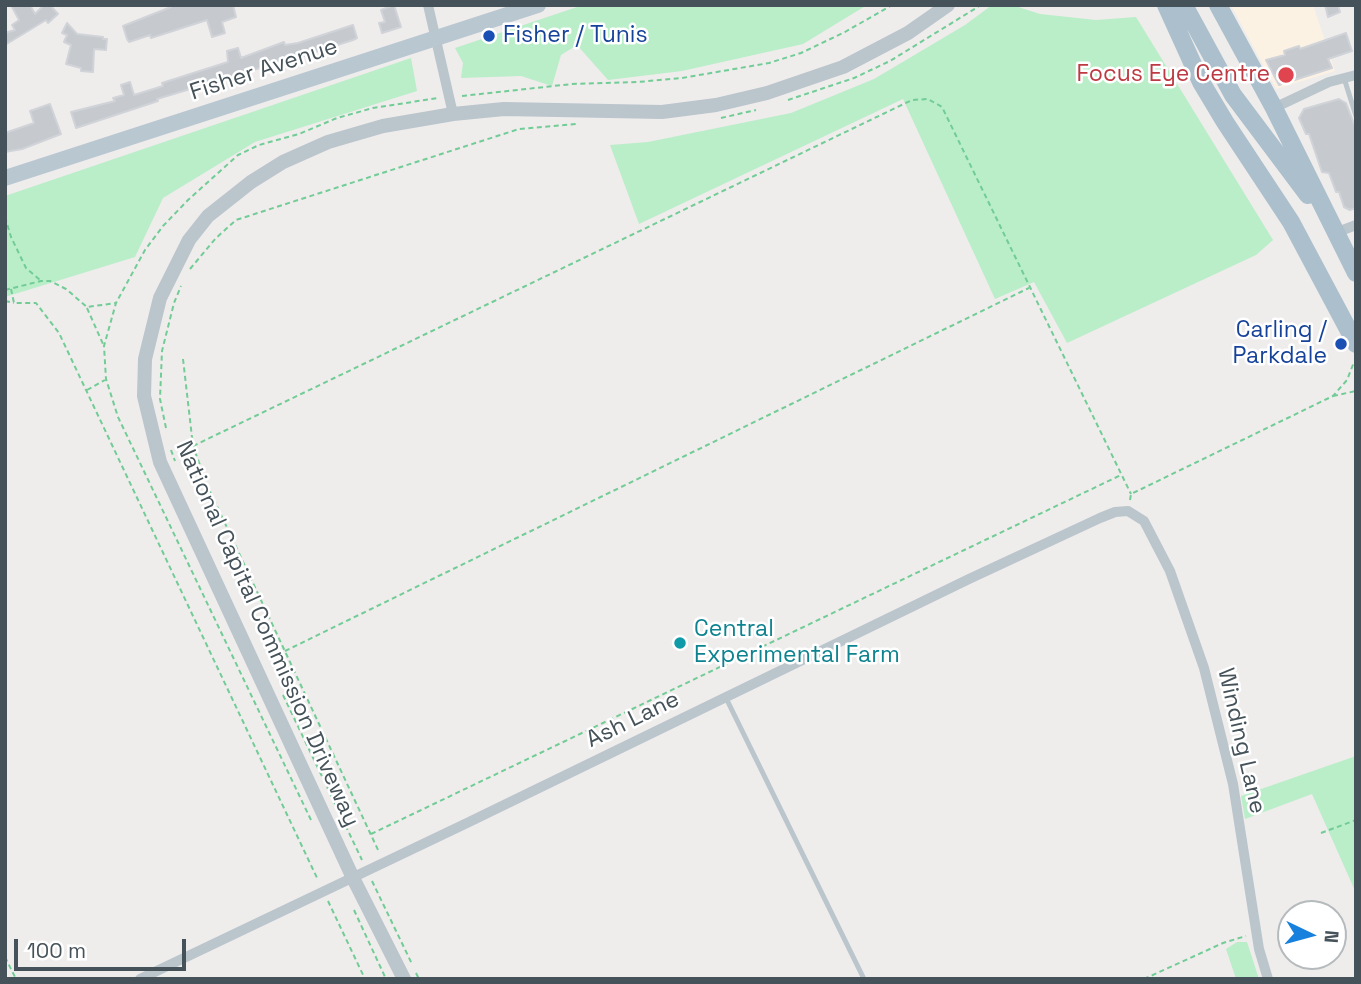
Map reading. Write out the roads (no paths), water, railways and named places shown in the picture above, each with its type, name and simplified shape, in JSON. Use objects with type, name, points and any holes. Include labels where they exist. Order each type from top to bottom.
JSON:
[{"type":"main road","name":"Fisher Avenue","points":[[5,178],[538,5]]},
{"type":"main road","points":[[1166,5],[1201,82],[1291,222],[1356,344]]},
{"type":"main road","points":[[1184,5],[1233,95],[1335,233]]},
{"type":"main road","points":[[1218,5],[1356,273]]},
{"type":"street","points":[[428,5],[453,114]]},
{"type":"street","name":"National Capital Commission Driveway","points":[[404,979],[353,878],[160,461],[144,396],[145,359],[160,298],[189,240],[208,216],[251,182],[283,162],[328,142],[383,126],[453,114],[505,109],[662,112],[716,105],[767,93],[843,67],[908,33],[947,5]]},
{"type":"street","points":[[1273,108],[1342,78]]},
{"type":"street","points":[[1335,233],[1356,225]]},
{"type":"street","name":"Ash Lane","points":[[140,979],[1100,518],[1115,512],[1128,511],[1144,521]]},
{"type":"street","name":"Winding Lane","points":[[1144,521],[1170,571],[1203,668],[1233,784],[1257,932],[1268,979]]},
{"type":"lane","points":[[1342,78],[1356,116]]},
{"type":"lane","points":[[726,698],[863,979]]},
{"type":"place","name":"Fisher / Tunis","points":[[489,36]]},
{"type":"place","name":"Focus Eye Centre","points":[[1286,75]]},
{"type":"place","name":"Carling / Parkdale","points":[[1341,344]]},
{"type":"place","name":"Central Experimental Farm","points":[[680,643]]}]
